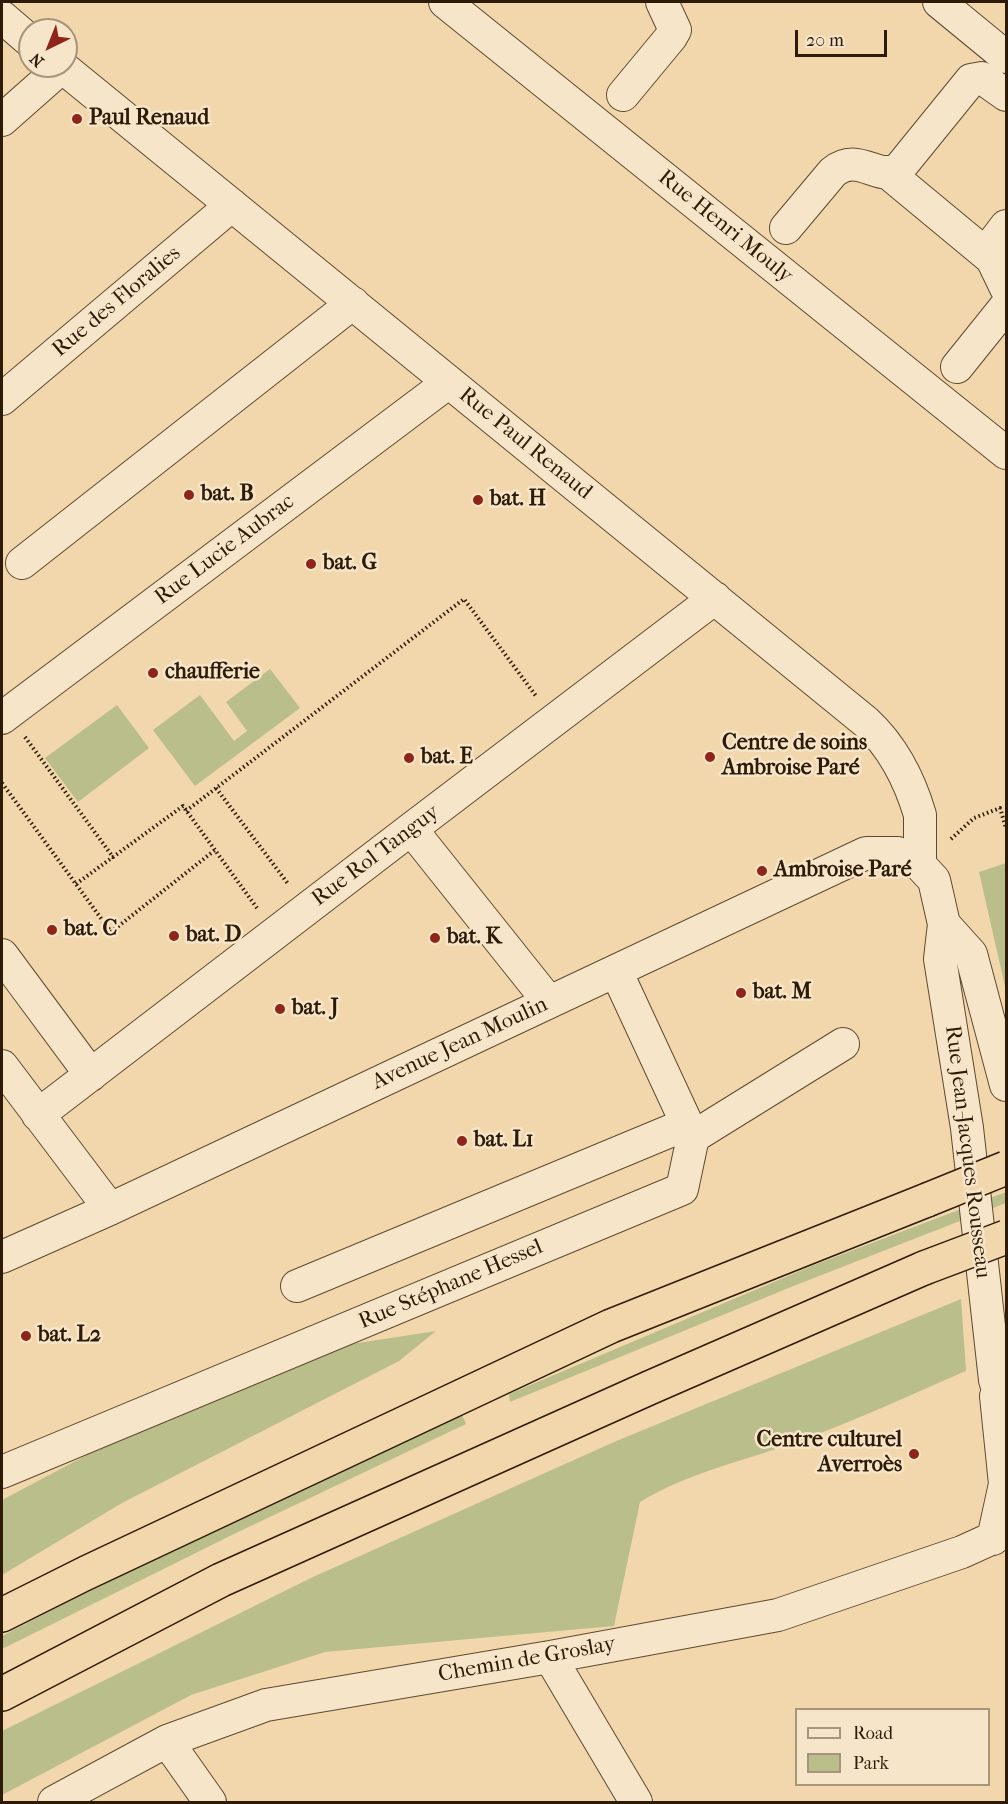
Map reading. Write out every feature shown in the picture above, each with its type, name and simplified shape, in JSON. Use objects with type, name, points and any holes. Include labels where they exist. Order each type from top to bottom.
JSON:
[{"type":"highway","points":[[2,1615],[96,1568],[611,1326],[1006,1168]]},
{"type":"highway","points":[[2,1694],[221,1580],[924,1268],[1006,1237]]},
{"type":"street","name":"Rue Henri Mouly","points":[[445,2],[1006,453]]},
{"type":"street","points":[[623,96],[675,30],[662,2]]},
{"type":"street","points":[[939,2],[1006,57]]},
{"type":"street","points":[[2,17],[18,31]]},
{"type":"street","points":[[2,120],[49,78]]},
{"type":"street","name":"Rue Paul Renaud","points":[[77,78],[866,722],[883,740],[904,773],[918,808],[920,865]]},
{"type":"street","points":[[786,228],[841,165],[850,164],[887,172],[895,171],[903,165],[971,80],[982,78],[1006,95]]},
{"type":"street","points":[[887,172],[992,260]]},
{"type":"street","name":"Rue des Floralies","points":[[2,399],[232,205]]},
{"type":"street","points":[[1006,226],[990,248],[992,260],[1006,288]]},
{"type":"street","points":[[22,563],[353,303]]},
{"type":"street","points":[[957,367],[1006,306]]},
{"type":"street","name":"Rue Lucie Aubrac","points":[[4,716],[449,382]]},
{"type":"street","name":"Rue Rol Tanguy","points":[[38,1116],[715,598]]},
{"type":"street","points":[[411,829],[549,1002]]},
{"type":"street","name":"Avenue Jean Moulin","points":[[2,1257],[110,1209],[866,853],[898,853],[920,865]]},
{"type":"street","name":"Rue Jean-Jacques Rousseau","points":[[920,865],[934,880],[944,924],[940,959],[967,1128],[1005,1484],[1000,1535]]},
{"type":"street","name":"Rue Jean-Jacques Rousseau","points":[[944,924],[971,954],[1006,1086]]},
{"type":"street","points":[[2,955],[91,1075]]},
{"type":"street","points":[[616,971],[690,1131]]},
{"type":"street","points":[[297,1286],[690,1131],[843,1044]]},
{"type":"street","points":[[2,1066],[110,1209]]},
{"type":"street","name":"Rue Stéphane Hessel","points":[[2,1472],[682,1189],[690,1131]]},
{"type":"street","name":"Rue Jean-Jacques Rousseau","points":[[994,1380],[1006,1417]]},
{"type":"street","name":"Chemin de Groslay","points":[[54,1803],[167,1741],[266,1705],[550,1657],[778,1615],[962,1552],[1000,1535]]},
{"type":"street","points":[[550,1657],[636,1803]]},
{"type":"street","points":[[167,1741],[210,1803]]},
{"type":"path","points":[[186,811],[464,599],[554,721]]},
{"type":"path","points":[[4,716],[112,857]]},
{"type":"path","points":[[2,783],[111,932],[215,850]]},
{"type":"path","points":[[216,788],[307,909]]},
{"type":"path","points":[[76,884],[183,806],[275,933]]},
{"type":"path","points":[[920,865],[974,818],[1000,808],[1006,828]]},
{"type":"green space","points":[[270,669],[300,708],[195,786],[153,730],[200,695],[234,741],[247,731],[226,702]]},
{"type":"green space","points":[[117,705],[149,748],[78,802],[45,758]]},
{"type":"green space","points":[[1006,863],[1006,991],[979,872]]},
{"type":"green space","points":[[1006,1192],[1006,1203],[796,1285],[510,1402],[509,1394],[814,1265]]},
{"type":"green space","points":[[961,1299],[966,1371],[823,1432],[678,1482],[640,1502],[614,1626],[325,1652],[191,1695],[2,1795],[2,1731],[313,1577],[614,1442]]},
{"type":"green space","points":[[436,1331],[399,1361],[122,1503],[2,1575],[2,1500],[168,1412],[332,1347]]},
{"type":"green space","points":[[462,1415],[466,1424],[236,1533],[2,1649],[2,1636],[116,1578],[230,1522]]},
{"type":"place","name":"Paul Renaud","points":[[77,119]]},
{"type":"place","name":"bat. B","points":[[189,495]]},
{"type":"place","name":"bat. H","points":[[478,500]]},
{"type":"place","name":"bat. G","points":[[311,564]]},
{"type":"place","name":"chaufferie","points":[[153,673]]},
{"type":"place","name":"Centre de soins Ambroise Paré","points":[[710,757]]},
{"type":"place","name":"bat. E","points":[[409,758]]},
{"type":"place","name":"Ambroise Paré","points":[[762,871]]},
{"type":"place","name":"bat. C","points":[[52,930]]},
{"type":"place","name":"bat. D","points":[[174,936]]},
{"type":"place","name":"bat. K","points":[[435,938]]},
{"type":"place","name":"bat. M","points":[[741,993]]},
{"type":"place","name":"bat. J","points":[[280,1009]]},
{"type":"place","name":"bat. L1","points":[[462,1141]]},
{"type":"place","name":"bat. L2","points":[[26,1336]]},
{"type":"place","name":"Centre culturel Averroès","points":[[914,1454]]}]
